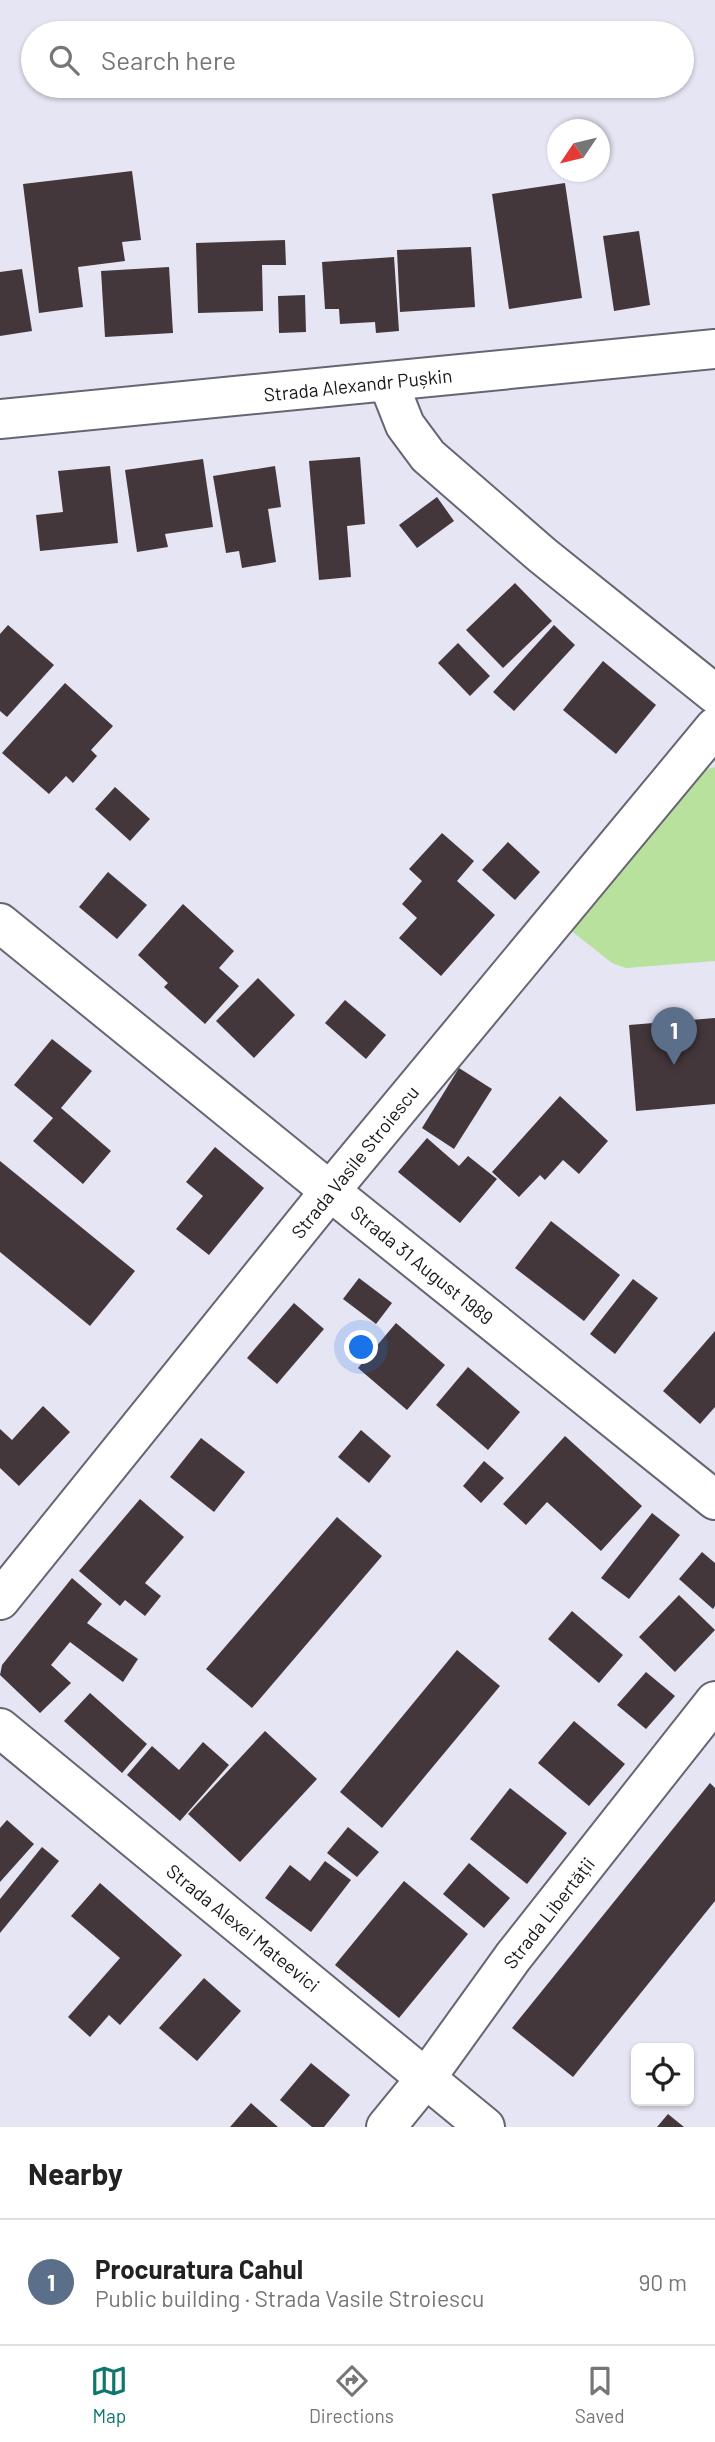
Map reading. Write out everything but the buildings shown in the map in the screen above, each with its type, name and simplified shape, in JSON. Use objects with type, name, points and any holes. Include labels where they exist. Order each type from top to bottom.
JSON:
[{"type":"street","name":"Strada Alexandr Pușkin","points":[[0,419],[715,349]]},
{"type":"street","points":[[388,382],[405,425],[428,456],[542,555],[715,694]]},
{"type":"street","name":"Strada Vasile Stroiescu","points":[[0,1600],[330,1191],[715,727]]},
{"type":"street","name":"Strada 31 August 1989","points":[[0,923],[715,1500]]},
{"type":"street","name":"Strada Libertății","points":[[386,2127],[426,2078],[513,1956],[715,1701]]},
{"type":"street","name":"Strada Alexei Mateevici","points":[[0,1728],[485,2127]]},
{"type":"green space","points":[[715,767],[715,961],[626,968],[612,963],[569,929],[703,770]]},
{"type":"place","name":"Procuratura Cahul","points":[[674,1065]]}]
